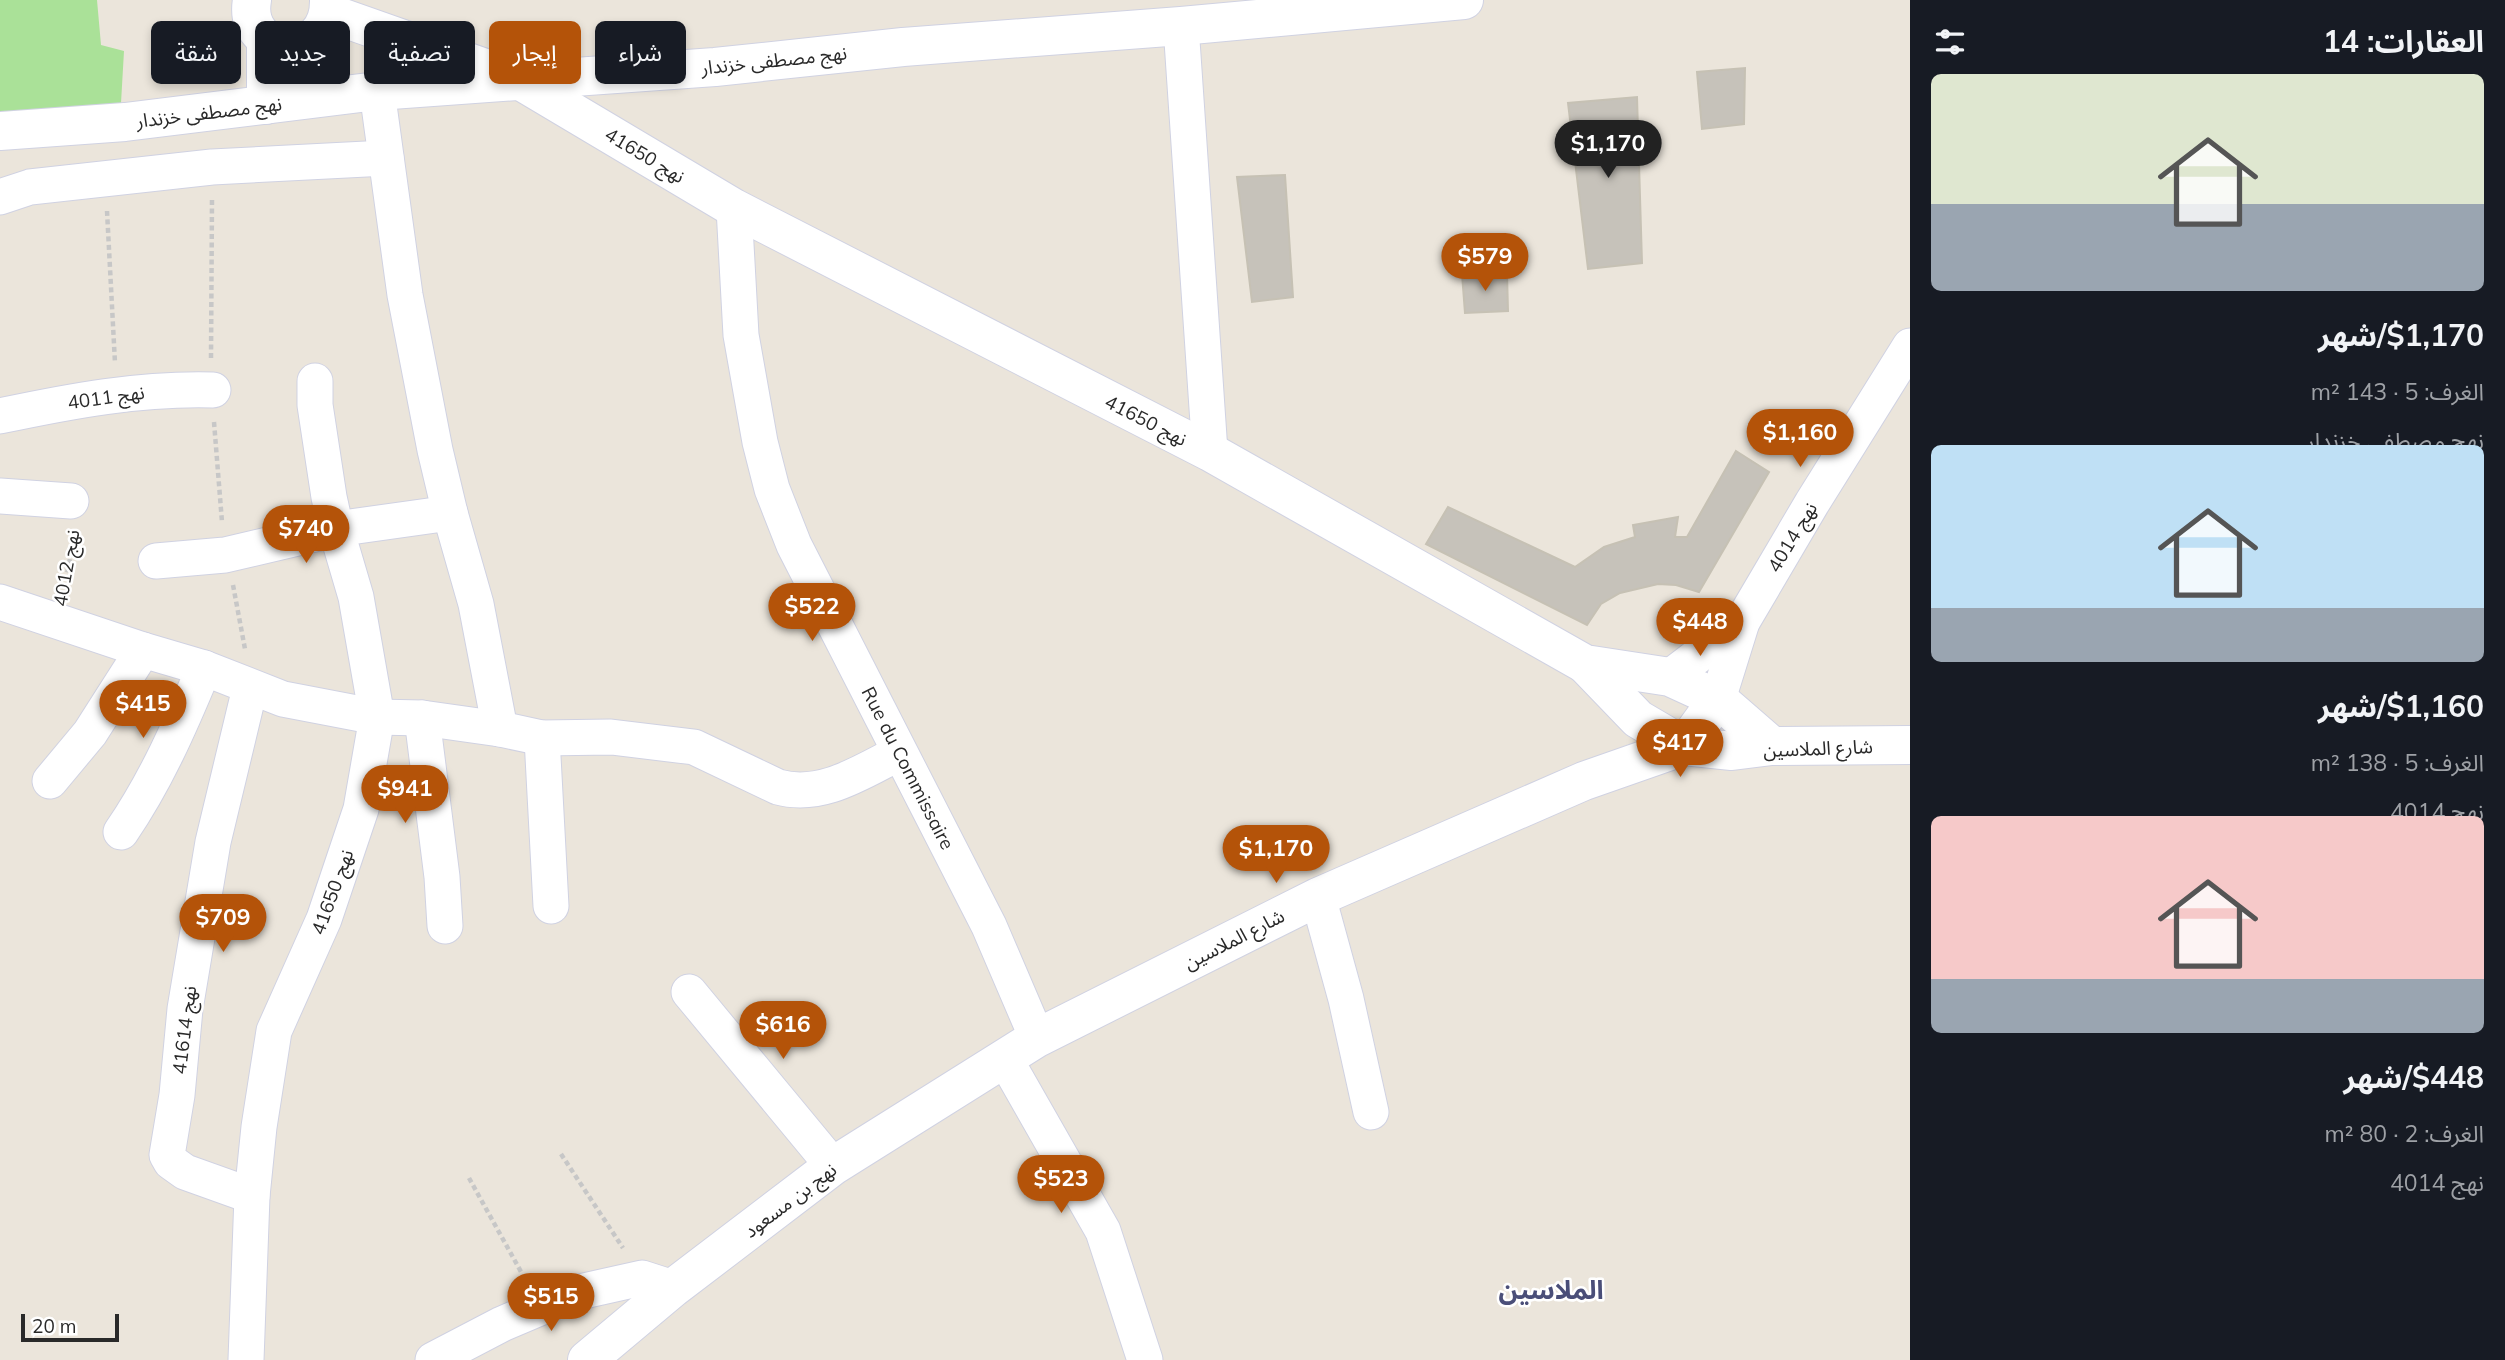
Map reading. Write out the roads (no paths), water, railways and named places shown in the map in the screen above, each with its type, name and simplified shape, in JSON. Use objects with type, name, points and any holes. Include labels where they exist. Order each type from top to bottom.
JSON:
[{"type":"street","points":[[251,0],[251,17],[255,25]]},
{"type":"street","name":"نهج مصطفى خزندار","points":[[581,76],[715,67],[903,47],[1181,26],[1464,0]]},
{"type":"street","points":[[321,97],[325,17],[489,70]]},
{"type":"street","points":[[1181,26],[1210,452]]},
{"type":"street","name":"نهج مصطفى خزندار","points":[[0,131],[125,122],[321,97],[489,82]]},
{"type":"street","points":[[266,84],[266,105]]},
{"type":"street","name":"نهج 41650","points":[[526,84],[734,208],[1210,452],[1585,664],[1670,677],[1718,699],[1772,746]]},
{"type":"street","points":[[377,91],[405,295],[435,450],[476,604],[500,729]]},
{"type":"street","points":[[0,197],[30,187],[212,167],[386,158]]},
{"type":"street","name":"Rue du Commissaire","points":[[734,208],[741,335],[760,442],[772,489],[794,545],[983,915],[1037,1038]]},
{"type":"street","name":"نهج 4014","points":[[1718,699],[1742,622],[1910,346]]},
{"type":"street","name":"نهج 41650","points":[[246,1360],[253,1196],[259,1127],[274,1031],[324,919],[357,822],[377,718],[356,597],[336,529],[315,405],[315,381]]},
{"type":"street","name":"نهج 4011","points":[[0,416],[82,398],[173,389],[212,390]]},
{"type":"street","name":"نهج 4012","points":[[0,496],[71,501]]},
{"type":"street","points":[[156,561],[225,555],[336,529],[450,513]]},
{"type":"street","points":[[0,602],[204,668],[283,699],[377,718],[422,719],[500,729],[542,738],[611,737],[694,747],[792,790],[811,790],[844,781],[899,753]]},
{"type":"street","name":"نهج 4014","points":[[1670,677],[1742,622]]},
{"type":"street","points":[[50,781],[89,733],[143,650]]},
{"type":"street","name":"شارع الملاسين","points":[[1585,664],[1638,719],[1684,746],[1732,751],[1772,746],[1910,745]]},
{"type":"street","points":[[121,832],[145,797],[172,745],[204,668]]},
{"type":"street","name":"شارع الملاسين","points":[[1584,781],[1638,719],[1670,677]]},
{"type":"street","name":"نهج 41614","points":[[250,688],[213,842],[185,1009],[177,1095],[167,1155],[171,1163],[185,1171],[253,1196]]},
{"type":"street","points":[[1684,746],[1718,699]]},
{"type":"street","points":[[422,719],[442,877],[445,926]]},
{"type":"street","points":[[542,738],[551,906]]},
{"type":"street","name":"شارع الملاسين","points":[[1005,1059],[1037,1038],[1318,897],[1584,781],[1684,746]]},
{"type":"street","points":[[1318,897],[1346,999],[1371,1112]]},
{"type":"street","points":[[689,992],[833,1166]]},
{"type":"street","points":[[1005,1059],[1102,1231],[1145,1360]]},
{"type":"street","name":"نهج بن مسعود","points":[[587,1360],[658,1283],[833,1166],[1005,1059]]},
{"type":"street","points":[[433,1360],[575,1293],[658,1283]]},
{"type":"district","name":"الملاسين","points":[[1551,1290]]}]
